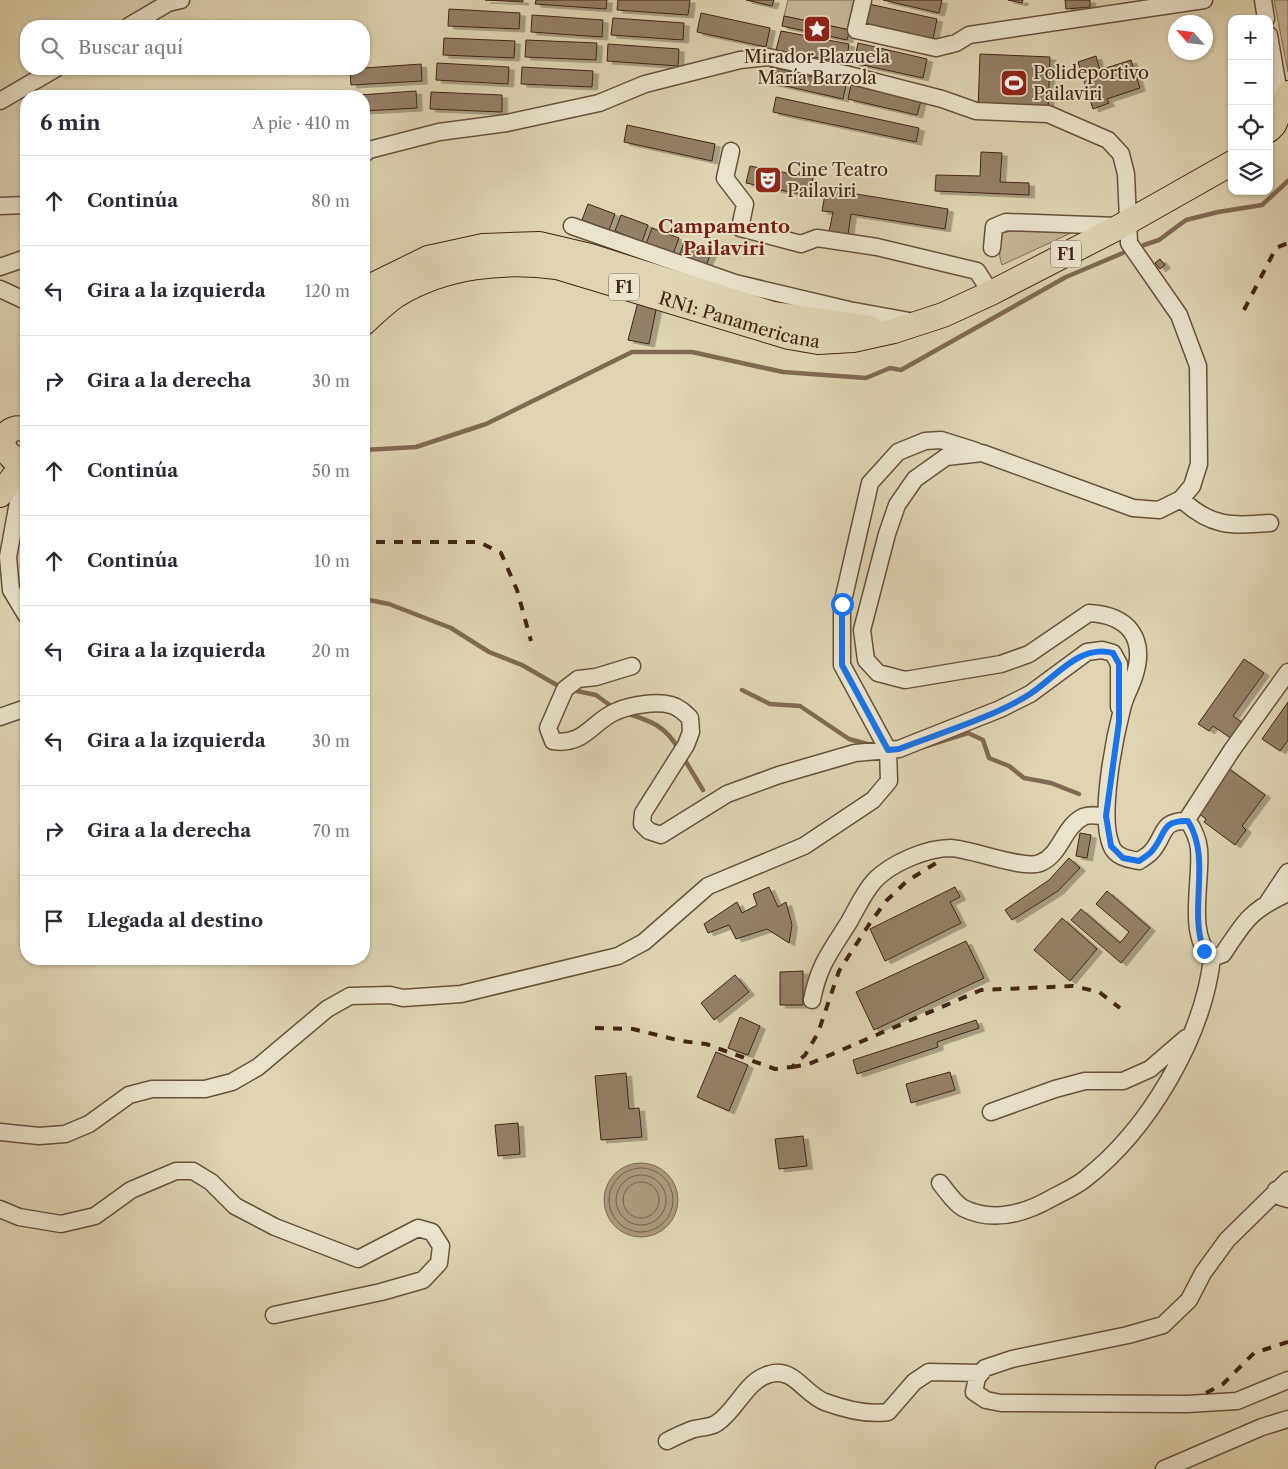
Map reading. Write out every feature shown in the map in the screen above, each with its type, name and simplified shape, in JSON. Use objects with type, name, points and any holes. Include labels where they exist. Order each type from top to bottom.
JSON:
[{"type":"highway","points":[[1273,126],[1285,99]]},
{"type":"highway","name":"RN1: Panamericana","points":[[370,317],[396,296],[438,275],[482,266],[528,263],[558,267],[789,337],[818,342],[853,340],[920,323],[991,293],[1124,224],[1228,165]]},
{"type":"highway","name":"RN1: Panamericana","points":[[370,289],[377,283],[428,258],[483,246],[539,244],[590,256],[773,314],[894,331]]},
{"type":"highway","points":[[20,428],[11,430],[3,441],[7,454],[20,457]]},
{"type":"highway","points":[[0,495],[20,466]]},
{"type":"street","points":[[863,0],[856,30],[936,48],[956,43],[969,36],[1204,0]]},
{"type":"street","points":[[1263,0],[1265,15]]},
{"type":"street","points":[[139,20],[171,1]]},
{"type":"street","points":[[1273,51],[1285,99]]},
{"type":"street","points":[[0,1132],[39,1136],[65,1134],[89,1124],[129,1095],[152,1089],[205,1089],[232,1082],[258,1067],[327,1009],[350,996],[390,995],[403,998],[461,994],[618,956],[644,942],[708,886],[804,846],[873,800],[889,781],[888,750],[842,665],[842,604],[870,483],[898,452],[925,441],[941,440],[1133,508],[1159,510],[1181,499],[1192,486],[1199,464],[1198,366],[1179,315],[1129,243],[1124,224],[1126,174],[1120,154],[1108,140],[1083,127],[1048,114],[976,111],[890,86],[768,57],[740,60],[645,84],[599,103],[507,123],[439,132],[370,150]]},
{"type":"street","points":[[0,100],[44,75]]},
{"type":"street","points":[[731,151],[725,178],[744,204],[740,228],[801,244],[817,238],[877,247],[978,271],[991,293]]},
{"type":"street","points":[[0,206],[20,205]]},
{"type":"street","points":[[992,248],[994,227],[1006,222],[1124,224]]},
{"type":"street","points":[[572,226],[735,283],[849,310],[920,323]]},
{"type":"street","points":[[0,267],[20,260]]},
{"type":"street","points":[[0,289],[20,298]]},
{"type":"street","points":[[982,453],[946,457],[915,479],[897,505],[887,534],[862,630],[866,660],[878,673],[905,680],[1000,664],[1029,654],[1089,613],[1118,618],[1134,634],[1138,654],[1135,675],[1122,707],[1119,722],[1106,816],[1111,846],[1123,858],[1139,861],[1152,852],[1164,829],[1176,820],[1188,821],[1196,834],[1199,850],[1198,936],[1204,951],[1212,958]]},
{"type":"street","points":[[20,483],[8,557],[11,590],[20,605]]},
{"type":"street","points":[[1181,499],[1207,519],[1224,525],[1270,523]]},
{"type":"street","points":[[632,666],[596,677],[578,678],[565,689],[548,728],[553,741],[565,743],[577,740],[617,710],[645,704],[671,705],[690,718],[691,732],[686,745],[643,814],[642,824],[648,831],[661,835],[727,794],[779,775],[855,753],[899,749],[1000,709],[1030,694],[1087,652],[1102,650],[1113,653],[1119,664],[1119,722]]},
{"type":"street","points":[[1186,821],[1232,750],[1288,672]]},
{"type":"street","points":[[0,717],[20,710]]},
{"type":"street","points":[[812,1000],[816,978],[829,950],[875,880],[894,866],[930,850],[950,848],[985,854],[1019,863],[1038,864],[1052,856],[1072,826],[1084,816],[1106,816]]},
{"type":"street","points":[[1268,902],[1288,872]]},
{"type":"street","points":[[1212,958],[1223,954],[1245,919],[1268,902],[1288,893]]},
{"type":"street","points":[[940,1183],[962,1207],[994,1218],[1032,1210],[1084,1180],[1139,1126],[1178,1061],[1190,1035],[1209,983],[1212,958]]},
{"type":"street","points":[[991,1112],[1054,1089],[1085,1081],[1123,1081],[1150,1069],[1190,1035]]},
{"type":"street","points":[[0,1209],[19,1217],[61,1224],[95,1216],[131,1190],[176,1171],[193,1171],[211,1182],[235,1206],[267,1223],[358,1259],[418,1228],[432,1232],[441,1246],[439,1263],[423,1280],[380,1292],[274,1315]]},
{"type":"street","points":[[1284,1190],[1227,1240],[1203,1273],[1189,1300],[1163,1325],[1128,1335],[1012,1359],[985,1368],[977,1378],[974,1392],[986,1400],[1001,1403],[1187,1404],[1237,1400],[1288,1380]]},
{"type":"street","points":[[667,1441],[692,1429],[716,1424],[734,1408],[750,1386],[769,1374],[784,1372],[795,1378],[806,1390],[824,1402],[873,1414],[888,1412],[914,1382],[929,1372],[981,1373]]},
{"type":"street","points":[[1164,1469],[1262,1427],[1288,1419]]},
{"type":"shaded area","points":[[788,0],[856,0],[850,30],[784,16]]},
{"type":"shaded area","points":[[1274,0],[1288,0],[1288,72]]},
{"type":"shaded area","points":[[1012,231],[1073,232],[1002,265],[1000,245],[1003,233]]},
{"type":"water","points":[[641,1163],[655,1166],[667,1174],[675,1186],[678,1200],[675,1214],[667,1226],[655,1234],[641,1237],[627,1234],[615,1226],[607,1214],[604,1200],[607,1186],[615,1174],[627,1166]]},
{"type":"building","points":[[485,0],[523,0],[523,2]]},
{"type":"building","points":[[536,0],[607,0],[606,9],[535,4]]},
{"type":"building","points":[[618,0],[690,0],[688,15],[617,10]]},
{"type":"building","points":[[746,0],[774,0],[772,6]]},
{"type":"building","points":[[883,0],[942,0],[939,13]]},
{"type":"building","points":[[1008,0],[1023,0],[1022,3]]},
{"type":"building","points":[[1065,0],[1090,0],[1090,7],[1066,9]]},
{"type":"building","points":[[869,4],[937,19],[933,39],[864,23]]},
{"type":"building","points":[[449,9],[520,13],[519,29],[448,26]]},
{"type":"building","points":[[701,13],[770,28],[766,47],[697,32]]},
{"type":"building","points":[[532,15],[603,20],[602,37],[531,32]]},
{"type":"building","points":[[784,16],[850,30],[847,40],[782,26]]},
{"type":"building","points":[[613,18],[684,23],[683,40],[611,35]]},
{"type":"building","points":[[781,31],[849,44],[846,63],[776,50]]},
{"type":"building","points":[[444,38],[515,41],[514,58],[443,55]]},
{"type":"building","points":[[526,40],[597,43],[596,60],[525,57]]},
{"type":"building","points":[[858,43],[927,59],[923,78],[854,63]]},
{"type":"building","points":[[608,44],[679,49],[678,66],[607,61]]},
{"type":"building","name":"Polideportivo Pailaviri","points":[[980,54],[1050,57],[1048,111],[978,109]]},
{"type":"building","points":[[1096,56],[1100,70],[1131,60],[1140,88],[1107,99],[1109,103],[1093,109],[1078,62]]},
{"type":"building","points":[[437,63],[509,67],[508,84],[436,80]]},
{"type":"building","points":[[421,64],[422,81],[351,85],[350,75],[370,75],[370,68]]},
{"type":"building","points":[[522,67],[593,71],[592,87],[521,84]]},
{"type":"building","points":[[771,67],[846,85],[843,99],[768,82]]},
{"type":"building","points":[[851,85],[921,101],[917,115],[848,99]]},
{"type":"building","points":[[416,91],[417,108],[370,111],[370,94]]},
{"type":"building","points":[[431,92],[502,95],[502,112],[430,109]]},
{"type":"building","points":[[776,97],[919,128],[916,142],[773,112]]},
{"type":"building","points":[[627,125],[715,144],[712,161],[624,142]]},
{"type":"building","points":[[981,152],[1002,153],[1000,182],[1029,183],[1029,195],[935,191],[936,175],[980,176]]},
{"type":"building","points":[[750,166],[813,178],[810,196],[746,183]]},
{"type":"building","points":[[826,189],[948,209],[945,229],[851,214],[848,235],[829,232],[833,212],[822,211]]},
{"type":"building","points":[[588,204],[615,214],[609,230],[582,220]]},
{"type":"building","points":[[621,215],[648,225],[642,242],[615,231]]},
{"type":"building","points":[[652,228],[679,238],[673,254],[646,244]]},
{"type":"building","points":[[685,240],[712,250],[706,266],[679,256]]},
{"type":"building","points":[[1160,259],[1165,265],[1160,269],[1155,263]]},
{"type":"building","points":[[638,302],[657,305],[649,344],[628,340]]},
{"type":"building","points":[[1244,659],[1264,673],[1233,716],[1243,723],[1232,739],[1213,726],[1209,731],[1198,724]]},
{"type":"building","points":[[1288,702],[1288,740],[1280,751],[1262,739]]},
{"type":"building","points":[[1225,766],[1265,795],[1242,826],[1246,830],[1235,845],[1204,822],[1206,819],[1193,809]]},
{"type":"building","points":[[1080,833],[1091,835],[1087,858],[1076,856]]},
{"type":"building","points":[[1069,858],[1080,868],[1058,891],[1012,920],[1005,910],[1049,880]]},
{"type":"building","points":[[769,887],[778,907],[786,902],[792,925],[789,943],[767,929],[736,939],[729,925],[708,933],[704,924],[737,902],[742,913],[757,905],[753,894]]},
{"type":"building","points":[[955,887],[960,897],[950,902],[961,923],[885,961],[870,929]]},
{"type":"building","points":[[1107,891],[1150,928],[1121,963],[1071,920],[1081,909],[1120,943],[1129,932],[1096,904]]},
{"type":"building","points":[[1062,918],[1097,949],[1070,981],[1034,950]]},
{"type":"building","points":[[966,941],[984,978],[874,1030],[856,992]]},
{"type":"building","points":[[803,971],[803,1005],[780,1005],[780,972]]},
{"type":"building","points":[[735,975],[749,992],[714,1020],[701,1003]]},
{"type":"building","points":[[740,1017],[760,1026],[748,1055],[728,1048]]},
{"type":"building","points":[[976,1020],[979,1028],[937,1042],[938,1047],[857,1074],[853,1060]]},
{"type":"building","points":[[716,1052],[748,1065],[729,1111],[697,1097]]},
{"type":"building","points":[[950,1072],[955,1090],[911,1103],[906,1084]]},
{"type":"building","points":[[626,1073],[629,1109],[639,1108],[642,1137],[601,1140],[595,1076]]},
{"type":"building","points":[[518,1123],[520,1154],[498,1156],[495,1125]]},
{"type":"building","points":[[803,1136],[807,1166],[779,1169],[775,1139]]},
{"type":"waterway","points":[[1144,245],[1159,240],[1186,220],[1218,212],[1262,205],[1288,181]]},
{"type":"waterway","points":[[370,450],[416,447],[486,424],[632,352],[692,352],[783,372],[866,378],[890,368],[901,370],[1066,277],[1123,253]]},
{"type":"waterway","points":[[370,600],[389,604],[451,628],[489,652],[522,665],[562,688]]},
{"type":"waterway","points":[[572,690],[596,695],[615,709]]},
{"type":"waterway","points":[[742,690],[770,704],[800,706],[849,739],[871,745]]},
{"type":"waterway","points":[[626,713],[643,719],[663,730],[669,735],[679,750]]},
{"type":"waterway","points":[[923,747],[968,733],[983,740],[989,758],[1009,766],[1024,778],[1051,783],[1079,794]]},
{"type":"waterway","points":[[683,757],[703,790]]},
{"type":"railway","points":[[1244,310],[1276,248],[1288,243]]},
{"type":"railway","points":[[376,542],[479,542],[501,553],[517,590],[531,641]]},
{"type":"railway","points":[[595,1028],[633,1029],[681,1041],[706,1044],[775,1069],[792,1067],[805,1055],[818,1033],[839,971],[870,923],[886,901],[907,881],[936,863]]},
{"type":"railway","points":[[792,1067],[809,1064],[981,990],[1073,986],[1099,992],[1120,1008]]},
{"type":"railway","points":[[1206,1393],[1223,1384],[1254,1353],[1288,1342]]},
{"type":"place","name":"Mirador Plazuela María Barzola","points":[[817,29]]},
{"type":"place","name":"Polideportivo Pailaviri","points":[[1014,83]]},
{"type":"place","name":"Cine Teatro Pailaviri","points":[[768,180]]},
{"type":"district","name":"Campamento Pailaviri","points":[[724,237]]},
{"type":"route","points":[[842,604],[842,665],[888,750],[899,749],[1000,709],[1030,694],[1062,668],[1087,652],[1102,650],[1113,653],[1119,664],[1119,722],[1106,816],[1111,846],[1123,858],[1139,861],[1152,852],[1164,829],[1176,820],[1188,821],[1196,834],[1199,850],[1198,936],[1204,951]]}]
